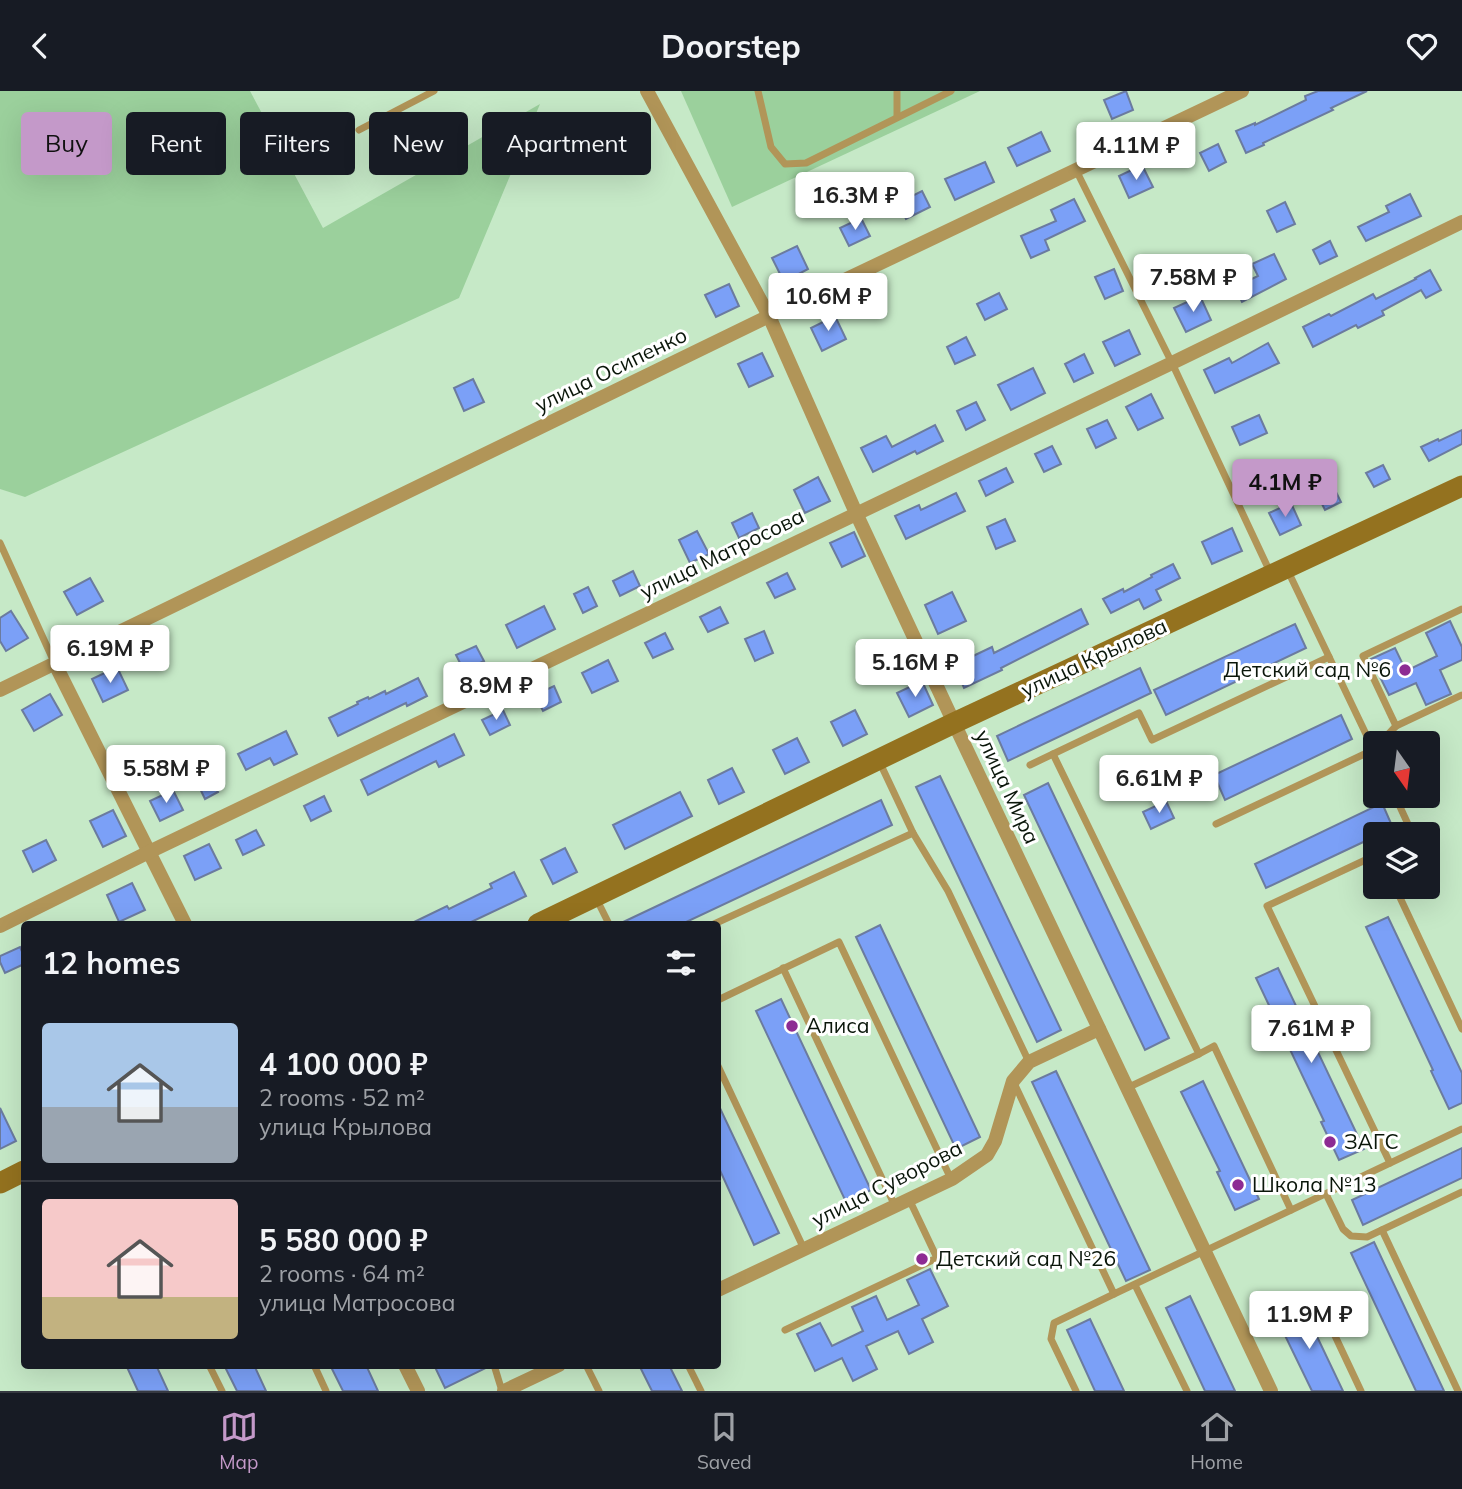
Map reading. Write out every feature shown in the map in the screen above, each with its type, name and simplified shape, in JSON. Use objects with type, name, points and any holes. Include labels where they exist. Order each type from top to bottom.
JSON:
[{"type":"main road","name":"улица Крылова","points":[[544,921],[878,759],[1462,486]]},
{"type":"main road","points":[[0,1183],[21,1172]]},
{"type":"street","name":"улица Мира","points":[[647,91],[769,316],[856,513],[1270,1391]]},
{"type":"street","name":"улица Осипенко","points":[[0,690],[769,316],[1242,91]]},
{"type":"street","name":"улица Матросова","points":[[0,926],[1462,222]]},
{"type":"street","points":[[55,664],[184,921]]},
{"type":"street","name":"улица Суворова","points":[[721,1289],[951,1179],[987,1155],[995,1141],[1013,1081],[1029,1062],[1099,1029]]},
{"type":"street","points":[[407,1369],[418,1391]]},
{"type":"street","points":[[503,1391],[550,1369]]},
{"type":"lane","points":[[359,130],[434,91]]},
{"type":"lane","points":[[758,91],[771,147],[785,164],[806,163],[951,91]]},
{"type":"lane","points":[[897,91],[897,117]]},
{"type":"lane","points":[[1076,169],[1279,571],[1329,657],[1367,731]]},
{"type":"lane","points":[[0,543],[55,664]]},
{"type":"lane","points":[[1396,726],[1363,656],[1462,609]]},
{"type":"lane","points":[[1030,765],[1139,713],[1152,740],[1329,657]]},
{"type":"lane","points":[[1392,731],[1396,726],[1462,695]]},
{"type":"lane","points":[[1053,754],[1199,1054]]},
{"type":"lane","points":[[1216,824],[1363,755]]},
{"type":"lane","points":[[878,759],[913,833],[948,891],[1029,1062]]},
{"type":"lane","points":[[721,921],[913,833]]},
{"type":"lane","points":[[1363,861],[1268,906],[1390,1163]]},
{"type":"lane","points":[[595,896],[608,921]]},
{"type":"lane","points":[[1401,899],[1462,1028]]},
{"type":"lane","points":[[721,999],[839,942],[951,1179]]},
{"type":"lane","points":[[783,968],[895,1206]]},
{"type":"lane","points":[[1127,1088],[1214,1046],[1291,1210]]},
{"type":"lane","points":[[721,1072],[804,1249]]},
{"type":"lane","points":[[1013,1081],[1114,1294]]},
{"type":"lane","points":[[1076,1391],[1051,1339],[1054,1323],[1462,1129]]},
{"type":"lane","points":[[1326,1194],[1343,1229],[1352,1236],[1367,1237],[1462,1192]]},
{"type":"lane","points":[[785,1330],[937,1258],[909,1199]]},
{"type":"lane","points":[[1382,1230],[1458,1391]]},
{"type":"lane","points":[[1135,1285],[1187,1391]]},
{"type":"lane","points":[[1320,1304],[1361,1391]]},
{"type":"lane","points":[[211,1369],[222,1391]]},
{"type":"lane","points":[[316,1369],[326,1391]]},
{"type":"lane","points":[[495,1369],[503,1391]]},
{"type":"lane","points":[[588,1369],[599,1391]]},
{"type":"lane","points":[[690,1369],[701,1391]]},
{"type":"green space","points":[[0,91],[250,91],[261,112],[240,112],[240,175],[295,175],[323,228],[416,175],[468,175],[468,145],[482,137],[482,175],[510,175],[459,298],[25,497],[0,489]]},
{"type":"green space","points":[[681,91],[980,91],[732,207]]},
{"type":"green space","points":[[540,104],[537,112],[526,112]]},
{"type":"building","points":[[1126,91],[1133,110],[1112,119],[1104,100]]},
{"type":"building","points":[[1318,91],[1367,91],[1246,153],[1236,131],[1255,125],[1306,100],[1305,96]]},
{"type":"building","points":[[1041,132],[1050,151],[1017,166],[1008,148]]},
{"type":"building","points":[[1218,144],[1226,162],[1209,171],[1200,153]]},
{"type":"building","points":[[985,162],[994,182],[955,200],[945,179]]},
{"type":"building","points":[[1142,165],[1153,187],[1129,198],[1119,176]]},
{"type":"building","points":[[922,191],[930,207],[906,219],[898,203]]},
{"type":"building","points":[[1410,194],[1421,216],[1366,241],[1358,227],[1389,212],[1386,206]]},
{"type":"building","points":[[1074,199],[1085,221],[1045,240],[1049,250],[1031,258],[1021,236],[1056,221],[1051,210]]},
{"type":"building","points":[[1285,202],[1295,224],[1277,232],[1267,211]]},
{"type":"building","points":[[861,218],[870,236],[849,246],[840,228]]},
{"type":"building","points":[[1330,241],[1337,256],[1320,264],[1313,250]]},
{"type":"building","points":[[797,246],[808,269],[784,282],[772,258]]},
{"type":"building","points":[[1274,254],[1286,279],[1242,302],[1235,287],[1258,276],[1252,264]]},
{"type":"building","points":[[1114,269],[1123,291],[1105,299],[1095,277]]},
{"type":"building","points":[[1430,270],[1441,290],[1426,298],[1421,290],[1382,311],[1384,315],[1358,328],[1356,325],[1313,347],[1303,327],[1373,294],[1376,299]]},
{"type":"building","points":[[729,284],[739,306],[716,317],[705,295]]},
{"type":"building","points":[[999,293],[1007,309],[985,320],[977,304]]},
{"type":"building","points":[[1200,296],[1211,320],[1186,332],[1174,308]]},
{"type":"building","points":[[835,316],[846,339],[822,351],[811,328]]},
{"type":"building","points":[[1129,330],[1140,354],[1115,366],[1103,342]]},
{"type":"building","points":[[966,337],[975,355],[955,364],[947,347]]},
{"type":"building","points":[[1268,343],[1279,363],[1215,393],[1204,370],[1229,358],[1232,363]]},
{"type":"building","points":[[762,353],[773,376],[749,387],[738,364]]},
{"type":"building","points":[[1084,354],[1093,373],[1074,382],[1065,364]]},
{"type":"building","points":[[1033,368],[1045,393],[1011,410],[998,385]]},
{"type":"building","points":[[473,379],[484,402],[464,411],[454,388]]},
{"type":"building","points":[[1151,394],[1163,418],[1138,430],[1126,407]]},
{"type":"building","points":[[976,402],[985,420],[966,430],[957,411]]},
{"type":"building","points":[[1259,415],[1267,433],[1240,445],[1232,427]]},
{"type":"building","points":[[1107,420],[1116,438],[1096,448],[1087,429]]},
{"type":"building","points":[[935,425],[943,441],[917,454],[915,451],[873,472],[861,448],[886,436],[892,447]]},
{"type":"building","points":[[1462,430],[1462,444],[1429,461],[1421,447]]},
{"type":"building","points":[[1052,446],[1061,464],[1044,472],[1035,454]]},
{"type":"building","points":[[1383,465],[1390,479],[1374,487],[1366,473]]},
{"type":"building","points":[[1006,468],[1013,482],[986,496],[979,481]]},
{"type":"building","points":[[818,477],[830,501],[805,513],[794,490]]},
{"type":"building","points":[[1334,488],[1341,502],[1325,510],[1318,496]]},
{"type":"building","points":[[956,493],[965,511],[906,539],[895,516],[919,505],[921,510]]},
{"type":"building","points":[[1291,503],[1301,525],[1280,535],[1269,513]]},
{"type":"building","points":[[752,513],[759,528],[739,538],[732,523]]},
{"type":"building","points":[[1005,519],[1015,541],[996,549],[987,527]]},
{"type":"building","points":[[1232,528],[1242,551],[1212,564],[1202,542]]},
{"type":"building","points":[[697,531],[709,554],[690,563],[679,540]]},
{"type":"building","points":[[854,532],[865,556],[842,567],[830,543]]},
{"type":"building","points":[[1173,564],[1180,578],[1156,590],[1161,600],[1144,609],[1139,599],[1111,613],[1103,599],[1123,589],[1124,592]]},
{"type":"building","points":[[633,571],[640,586],[620,596],[613,581]]},
{"type":"building","points":[[787,573],[795,589],[775,598],[767,583]]},
{"type":"building","points":[[90,578],[103,601],[77,615],[64,592]]},
{"type":"building","points":[[588,587],[597,606],[583,613],[574,594]]},
{"type":"building","points":[[952,592],[966,621],[938,634],[925,605]]},
{"type":"building","points":[[544,606],[555,629],[517,648],[506,625]]},
{"type":"building","points":[[720,607],[728,623],[708,632],[700,617]]},
{"type":"building","points":[[1081,609],[1088,624],[964,688],[954,665],[992,647],[994,653]]},
{"type":"building","points":[[11,611],[28,638],[6,651],[0,641],[0,618]]},
{"type":"building","points":[[1450,621],[1462,647],[1462,660],[1440,670],[1451,694],[1426,705],[1416,683],[1389,695],[1371,659],[1395,648],[1406,671],[1437,656],[1426,633]]},
{"type":"building","points":[[1295,624],[1306,648],[1166,715],[1154,690]]},
{"type":"building","points":[[764,631],[773,653],[755,661],[745,639]]},
{"type":"building","points":[[665,633],[673,649],[653,658],[645,643]]},
{"type":"building","points":[[476,646],[484,661],[464,671],[456,655]]},
{"type":"building","points":[[608,660],[618,681],[592,693],[582,673]]},
{"type":"building","points":[[117,667],[128,690],[103,702],[92,679]]},
{"type":"building","points":[[1140,668],[1151,693],[1008,761],[997,736]]},
{"type":"building","points":[[418,678],[427,696],[407,706],[406,703],[338,736],[329,718],[368,697],[369,699],[385,691],[386,694]]},
{"type":"building","points":[[922,681],[933,705],[909,717],[897,693]]},
{"type":"building","points":[[554,686],[561,702],[543,711],[535,695]]},
{"type":"building","points":[[50,694],[62,715],[34,731],[22,710]]},
{"type":"building","points":[[503,710],[510,725],[490,735],[482,720]]},
{"type":"building","points":[[855,710],[867,734],[843,746],[831,722]]},
{"type":"building","points":[[1341,715],[1352,739],[1225,800],[1214,775]]},
{"type":"building","points":[[286,731],[297,754],[274,765],[270,758],[246,770],[238,754]]},
{"type":"building","points":[[454,734],[464,755],[439,767],[436,761],[368,795],[361,780]]},
{"type":"building","points":[[797,738],[809,762],[785,774],[773,750]]},
{"type":"building","points":[[732,768],[744,792],[719,804],[708,780]]},
{"type":"building","points":[[207,769],[218,792],[205,799],[194,776]]},
{"type":"building","points":[[940,776],[1061,1030],[1037,1042],[916,787]]},
{"type":"building","points":[[1048,783],[1169,1038],[1145,1050],[1024,795]]},
{"type":"building","points":[[173,790],[183,810],[160,821],[150,801]]},
{"type":"building","points":[[680,792],[692,816],[625,849],[613,825]]},
{"type":"building","points":[[324,796],[331,811],[311,821],[304,806]]},
{"type":"building","points":[[881,800],[892,825],[688,921],[625,921]]},
{"type":"building","points":[[1166,801],[1174,818],[1151,829],[1143,812]]},
{"type":"building","points":[[1370,809],[1385,809],[1390,822],[1363,822],[1363,842],[1266,888],[1255,864]]},
{"type":"building","points":[[113,810],[126,836],[103,847],[90,821]]},
{"type":"building","points":[[256,830],[264,845],[243,855],[236,840]]},
{"type":"building","points":[[46,840],[56,860],[33,872],[23,851]]},
{"type":"building","points":[[209,844],[221,868],[195,880],[184,856]]},
{"type":"building","points":[[565,848],[577,872],[553,884],[541,860]]},
{"type":"building","points":[[514,872],[526,896],[473,921],[416,921],[492,888],[490,884]]},
{"type":"building","points":[[132,883],[145,910],[119,921],[107,895]]},
{"type":"building","points":[[1388,917],[1462,1073],[1462,1103],[1449,1109],[1366,927]]},
{"type":"building","points":[[880,925],[980,1137],[956,1149],[856,937]]},
{"type":"building","points":[[20,947],[21,965],[5,973],[0,956]]},
{"type":"building","points":[[1278,968],[1364,1149],[1339,1160],[1321,1122],[1324,1121],[1256,978]]},
{"type":"building","points":[[781,999],[871,1190],[846,1202],[756,1011]]},
{"type":"building","points":[[1056,1071],[1150,1270],[1126,1281],[1032,1082]]},
{"type":"building","points":[[1203,1081],[1259,1199],[1235,1210],[1217,1172],[1220,1171],[1181,1092]]},
{"type":"building","points":[[0,1108],[16,1141],[0,1149]]},
{"type":"building","points":[[721,1110],[779,1233],[754,1245],[721,1173]]},
{"type":"building","points":[[1462,1148],[1462,1178],[1363,1225],[1352,1200]]},
{"type":"building","points":[[1374,1242],[1444,1391],[1416,1391],[1351,1253]]},
{"type":"building","points":[[930,1269],[948,1306],[922,1319],[933,1342],[909,1354],[898,1331],[866,1346],[877,1369],[853,1381],[842,1358],[815,1371],[797,1334],[820,1323],[832,1346],[863,1331],[852,1307],[876,1296],[887,1320],[919,1305],[907,1280]]},
{"type":"building","points":[[1190,1296],[1235,1391],[1205,1391],[1166,1308]]},
{"type":"building","points":[[1302,1305],[1343,1391],[1312,1391],[1276,1317]]},
{"type":"building","points":[[1090,1319],[1124,1391],[1095,1391],[1067,1330]]},
{"type":"building","points":[[128,1369],[158,1369],[168,1391],[138,1391]]},
{"type":"building","points":[[226,1369],[256,1369],[266,1391],[237,1391]]},
{"type":"building","points":[[332,1369],[368,1369],[378,1391],[343,1391]]},
{"type":"building","points":[[436,1369],[484,1369],[445,1388]]},
{"type":"building","points":[[641,1369],[671,1369],[682,1391],[652,1391]]},
{"type":"place","name":"Детский сад №6","points":[[1405,670]]},
{"type":"place","name":"Алиса","points":[[792,1026]]},
{"type":"place","name":"ЗАГС","points":[[1330,1142]]},
{"type":"place","name":"Школа №13","points":[[1238,1185]]},
{"type":"place","name":"Детский сад №26","points":[[922,1259]]}]
